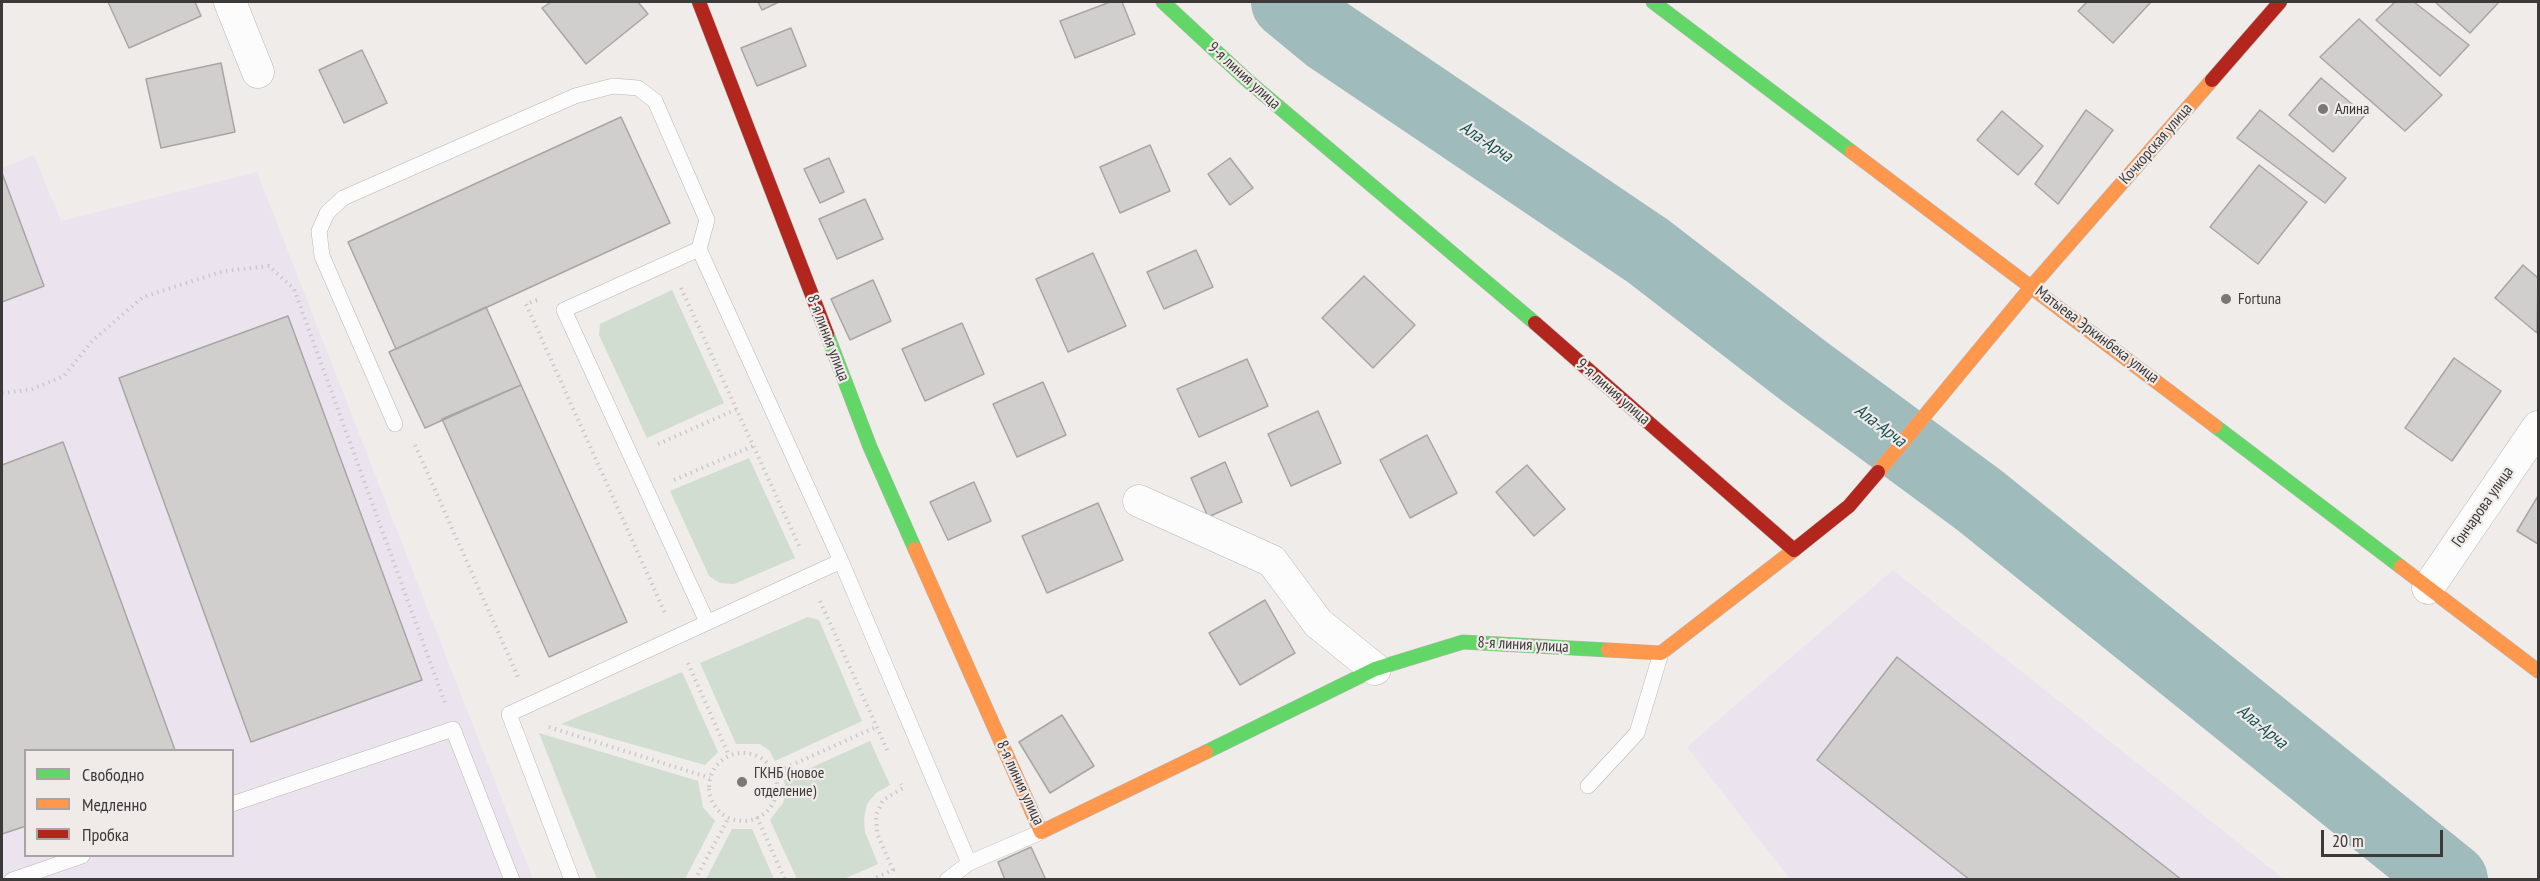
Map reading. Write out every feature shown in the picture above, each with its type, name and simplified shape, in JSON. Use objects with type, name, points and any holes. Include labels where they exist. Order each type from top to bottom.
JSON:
[{"type":"street","points":[[230,2],[258,72]]},
{"type":"street","name":"8-я линия улица","points":[[699,2],[870,447],[1041,832],[1375,669],[1463,642],[1660,653]]},
{"type":"street","name":"9-я линия улица","points":[[1162,2],[1248,81],[1529,318],[1794,550]]},
{"type":"street","name":"Матыева Эркинбека улица","points":[[1653,2],[2032,286],[2538,671]]},
{"type":"street","name":"Кочкорская улица","points":[[2032,286],[2280,2]]},
{"type":"street","points":[[1660,653],[1849,506],[1946,394],[2032,286]]},
{"type":"street","name":"Гончарова улица","points":[[2428,588],[2538,427]]},
{"type":"street","points":[[1138,501],[1272,561],[1318,623],[1375,669]]},
{"type":"lane","points":[[395,424],[322,256],[319,231],[327,213],[343,198],[575,96],[613,86],[638,88],[656,101],[707,219],[699,249],[841,561],[969,863]]},
{"type":"lane","points":[[699,249],[564,310],[707,622]]},
{"type":"lane","points":[[572,879],[509,714],[841,561]]},
{"type":"lane","points":[[1588,786],[1637,733],[1660,653]]},
{"type":"lane","points":[[234,803],[453,729],[512,879]]},
{"type":"lane","points":[[947,879],[969,863],[1041,832]]},
{"type":"lane","points":[[12,879],[76,857]]},
{"type":"path","points":[[669,262],[737,409],[890,758]]},
{"type":"path","points":[[2,393],[30,390],[64,376],[92,342],[143,297],[224,271],[269,266],[294,289],[433,663],[453,729]]},
{"type":"path","points":[[526,304],[675,637]]},
{"type":"path","points":[[600,470],[737,409]]},
{"type":"path","points":[[395,424],[409,432],[530,703]]},
{"type":"path","points":[[617,505],[753,446]]},
{"type":"path","points":[[810,605],[821,601]]},
{"type":"path","points":[[676,665],[697,656]]},
{"type":"path","points":[[687,660],[729,756]]},
{"type":"path","points":[[553,721],[543,725],[710,778]]},
{"type":"path","points":[[774,773],[876,727]]},
{"type":"path","points":[[750,754],[760,757],[774,773],[776,794],[765,811],[757,817],[748,820],[729,817],[720,812],[710,797],[710,778],[714,768],[729,756],[750,754]]},
{"type":"path","points":[[871,879],[892,870],[878,833],[876,815],[884,800],[903,788],[899,778]]},
{"type":"path","points":[[695,879],[729,817]]},
{"type":"path","points":[[757,817],[785,879]]},
{"type":"shaded area","points":[[34,155],[61,221],[257,172],[533,879],[2,880],[2,168]]},
{"type":"shaded area","points":[[1893,570],[2284,879],[1790,879],[1687,747]]},
{"type":"green space","points":[[672,290],[724,403],[647,438],[599,335],[600,324]]},
{"type":"green space","points":[[749,458],[795,558],[734,584],[720,583],[709,576],[670,491]]},
{"type":"green space","points":[[808,617],[819,620],[862,721],[775,761],[769,750],[760,744],[736,744],[700,663]]},
{"type":"green space","points":[[682,672],[718,752],[705,765],[561,724]]},
{"type":"green space","points":[[539,733],[698,781],[703,807],[715,821],[685,879],[597,879]]},
{"type":"green space","points":[[870,741],[890,785],[876,793],[867,804],[864,818],[865,832],[878,864],[844,879],[797,879],[770,820],[783,803],[786,793],[784,780]]},
{"type":"green space","points":[[732,829],[752,829],[774,879],[706,879]]},
{"type":"building","points":[[108,2],[195,2],[201,16],[129,48]]},
{"type":"building","points":[[551,2],[638,2],[648,14],[586,64],[542,8]]},
{"type":"building","points":[[758,2],[779,2],[762,10]]},
{"type":"building","points":[[1110,2],[1122,2],[1135,34],[1075,58],[1060,21]]},
{"type":"building","points":[[2087,2],[2151,2],[2113,43],[2078,11]]},
{"type":"building","points":[[2395,2],[2414,2],[2469,45],[2440,76],[2376,20]]},
{"type":"building","points":[[2435,2],[2499,2],[2470,33]]},
{"type":"building","points":[[2359,19],[2442,95],[2405,131],[2320,57]]},
{"type":"building","points":[[791,28],[806,66],[757,86],[741,48]]},
{"type":"building","points":[[362,50],[387,103],[344,123],[319,70]]},
{"type":"building","points":[[221,63],[235,132],[161,148],[146,79]]},
{"type":"building","points":[[2321,78],[2365,115],[2333,152],[2289,115]]},
{"type":"building","points":[[2086,110],[2113,130],[2058,204],[2035,184]]},
{"type":"building","points":[[2260,110],[2346,178],[2325,203],[2237,138]]},
{"type":"building","points":[[2002,111],[2043,146],[2018,175],[1977,140]]},
{"type":"building","points":[[621,117],[670,223],[396,349],[348,242]]},
{"type":"building","points":[[1150,145],[1170,191],[1120,213],[1100,167]]},
{"type":"building","points":[[829,158],[844,192],[820,203],[804,169]]},
{"type":"building","points":[[1230,158],[1253,188],[1230,205],[1208,174]]},
{"type":"building","points":[[2259,165],[2307,202],[2258,264],[2210,227]]},
{"type":"building","points":[[2,173],[44,286],[2,302]]},
{"type":"building","points":[[865,199],[883,239],[837,259],[819,219]]},
{"type":"building","points":[[1196,250],[1213,287],[1164,309],[1147,272]]},
{"type":"building","points":[[1093,253],[1126,326],[1068,352],[1036,279]]},
{"type":"building","points":[[2523,265],[2538,278],[2537,333],[2495,298]]},
{"type":"building","points":[[1364,276],[1415,325],[1373,368],[1322,318]]},
{"type":"building","points":[[873,280],[891,321],[850,340],[831,299]]},
{"type":"building","points":[[486,307],[521,385],[425,428],[389,352]]},
{"type":"building","points":[[288,316],[422,680],[251,742],[119,378]]},
{"type":"building","points":[[962,323],[984,374],[925,401],[902,349]]},
{"type":"building","points":[[2454,358],[2501,391],[2452,461],[2405,428]]},
{"type":"building","points":[[1247,359],[1268,406],[1199,437],[1177,389]]},
{"type":"building","points":[[1043,382],[1066,435],[1017,457],[993,404]]},
{"type":"building","points":[[521,385],[627,622],[549,657],[442,419]]},
{"type":"building","points":[[1318,411],[1341,463],[1291,486],[1268,434]]},
{"type":"building","points":[[1427,435],[1457,493],[1410,518],[1380,460]]},
{"type":"building","points":[[63,442],[175,749],[24,749],[24,827],[2,834],[2,465]]},
{"type":"building","points":[[1225,462],[1242,502],[1208,517],[1191,478]]},
{"type":"building","points":[[1527,465],[1565,509],[1534,536],[1496,492]]},
{"type":"building","points":[[974,482],[991,521],[948,540],[930,502]]},
{"type":"building","points":[[2538,496],[2538,544],[2517,531]]},
{"type":"building","points":[[1098,503],[1123,560],[1047,593],[1022,536]]},
{"type":"building","points":[[1265,600],[1295,653],[1240,685],[1209,633]]},
{"type":"building","points":[[1897,657],[2182,880],[1970,880],[1817,760]]},
{"type":"building","points":[[1062,715],[1094,766],[1050,793],[1019,742]]},
{"type":"building","points":[[1031,847],[1046,880],[1005,880],[998,862]]},
{"type":"waterway","name":"Ала-Арча","points":[[1288,2],[1328,35],[1648,251],[1805,372],[1979,500],[2451,880]]},
{"type":"traffic: fast","points":[[1163,2],[1248,81],[1535,323]]},
{"type":"traffic: fast","points":[[1653,2],[1852,152]]},
{"type":"traffic: fast","points":[[827,334],[870,447],[915,549]]},
{"type":"traffic: fast","points":[[2215,426],[2401,567]]},
{"type":"traffic: fast","points":[[1206,752],[1375,669],[1463,642],[1608,650]]},
{"type":"traffic: slow","points":[[1878,472],[2032,286],[2212,80]]},
{"type":"traffic: slow","points":[[1852,152],[2215,426]]},
{"type":"traffic: slow","points":[[915,549],[1041,832],[1206,752]]},
{"type":"traffic: slow","points":[[1608,650],[1661,653],[1794,550]]},
{"type":"traffic: slow","points":[[2401,567],[2538,671]]},
{"type":"traffic: jam","points":[[699,2],[827,334]]},
{"type":"traffic: jam","points":[[2212,80],[2280,2]]},
{"type":"traffic: jam","points":[[1535,323],[1794,550],[1849,506],[1878,472]]},
{"type":"place","name":"Алина","points":[[2323,109]]},
{"type":"place","name":"Fortuna","points":[[2226,299]]},
{"type":"place","name":"ГКНБ (новое отделение)","points":[[742,782]]}]
